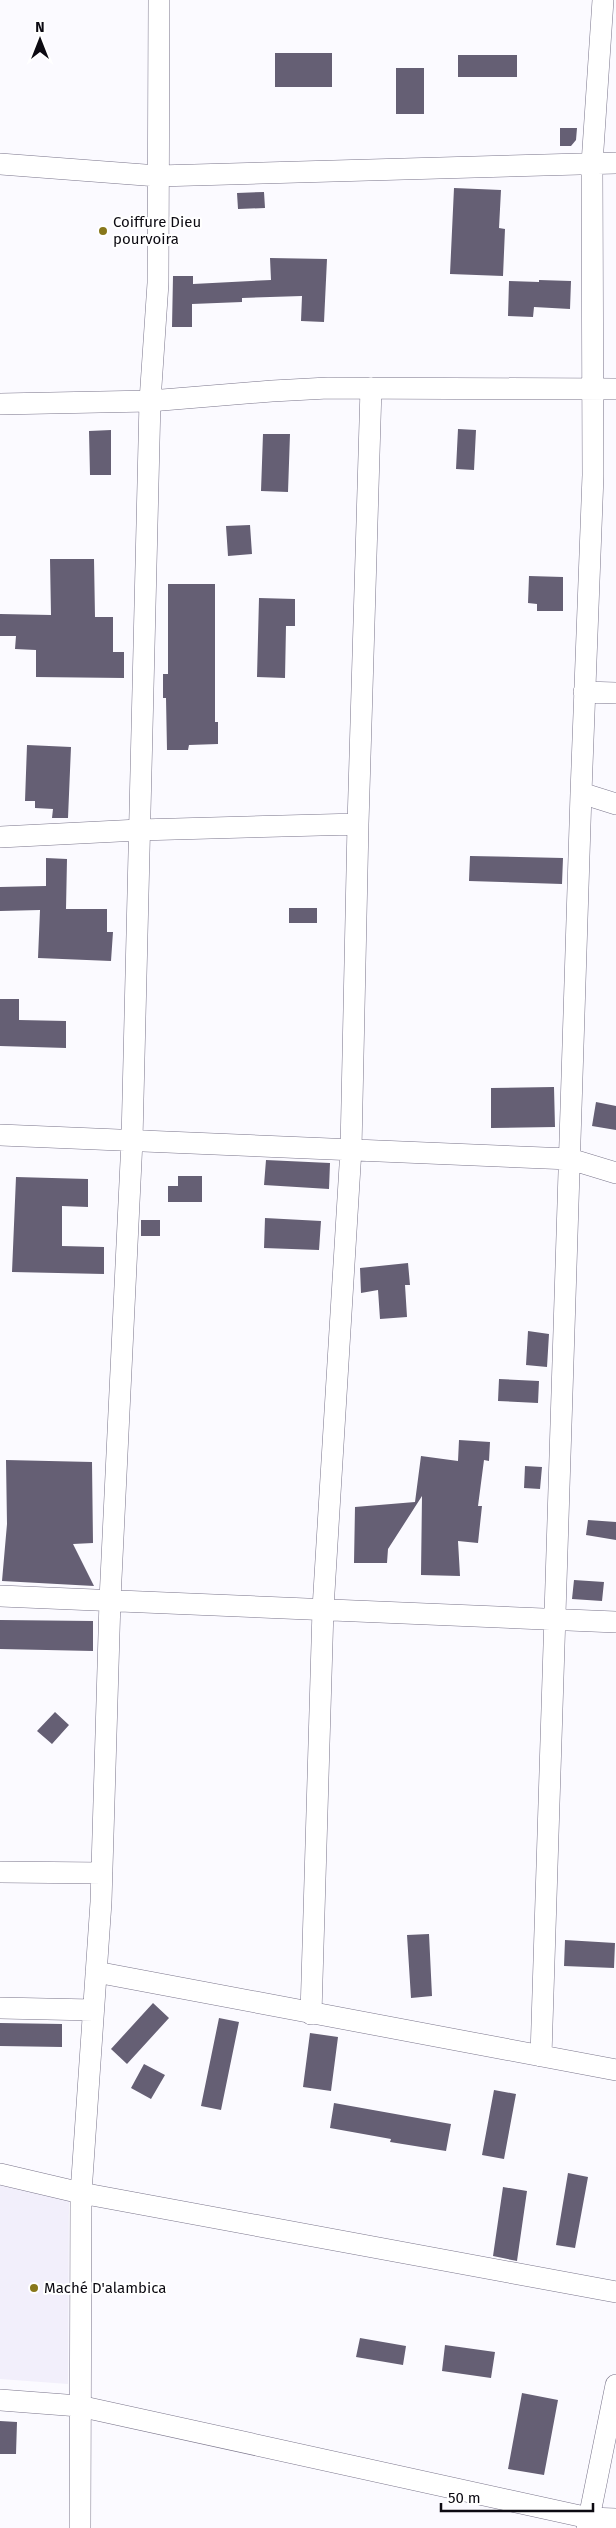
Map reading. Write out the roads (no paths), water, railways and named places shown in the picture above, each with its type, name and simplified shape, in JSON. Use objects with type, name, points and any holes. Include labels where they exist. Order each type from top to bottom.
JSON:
[{"type":"street","points":[[80,2528],[81,2193],[102,1873],[110,1600],[132,1140],[150,402],[158,284],[159,0]]},
{"type":"street","points":[[541,2056],[580,794],[593,475],[591,389],[594,251],[592,164],[602,0]]},
{"type":"street","points":[[0,164],[158,176],[616,163]]},
{"type":"street","points":[[311,2014],[324,1609],[352,1149],[358,824],[371,388]]},
{"type":"street","points":[[0,404],[150,402],[272,391],[371,388],[616,389]]},
{"type":"street","points":[[584,692],[616,693]]},
{"type":"street","points":[[580,794],[616,804]]},
{"type":"street","points":[[0,837],[139,830],[358,824]]},
{"type":"street","points":[[0,1135],[570,1159],[616,1172]]},
{"type":"street","points":[[0,1596],[616,1622]]},
{"type":"street","points":[[0,1872],[102,1873]]},
{"type":"street","points":[[96,1972],[616,2070]]},
{"type":"street","points":[[0,2008],[93,2010]]},
{"type":"street","points":[[0,2174],[81,2193],[616,2292]]},
{"type":"street","points":[[588,2523],[616,2385]]},
{"type":"street","points":[[0,2400],[79,2406],[588,2523],[616,2519]]},
{"type":"place","name":"Coiffure Dieu pourvoira","points":[[103,231]]},
{"type":"place","name":"Maché D'alambica","points":[[34,2288]]}]
